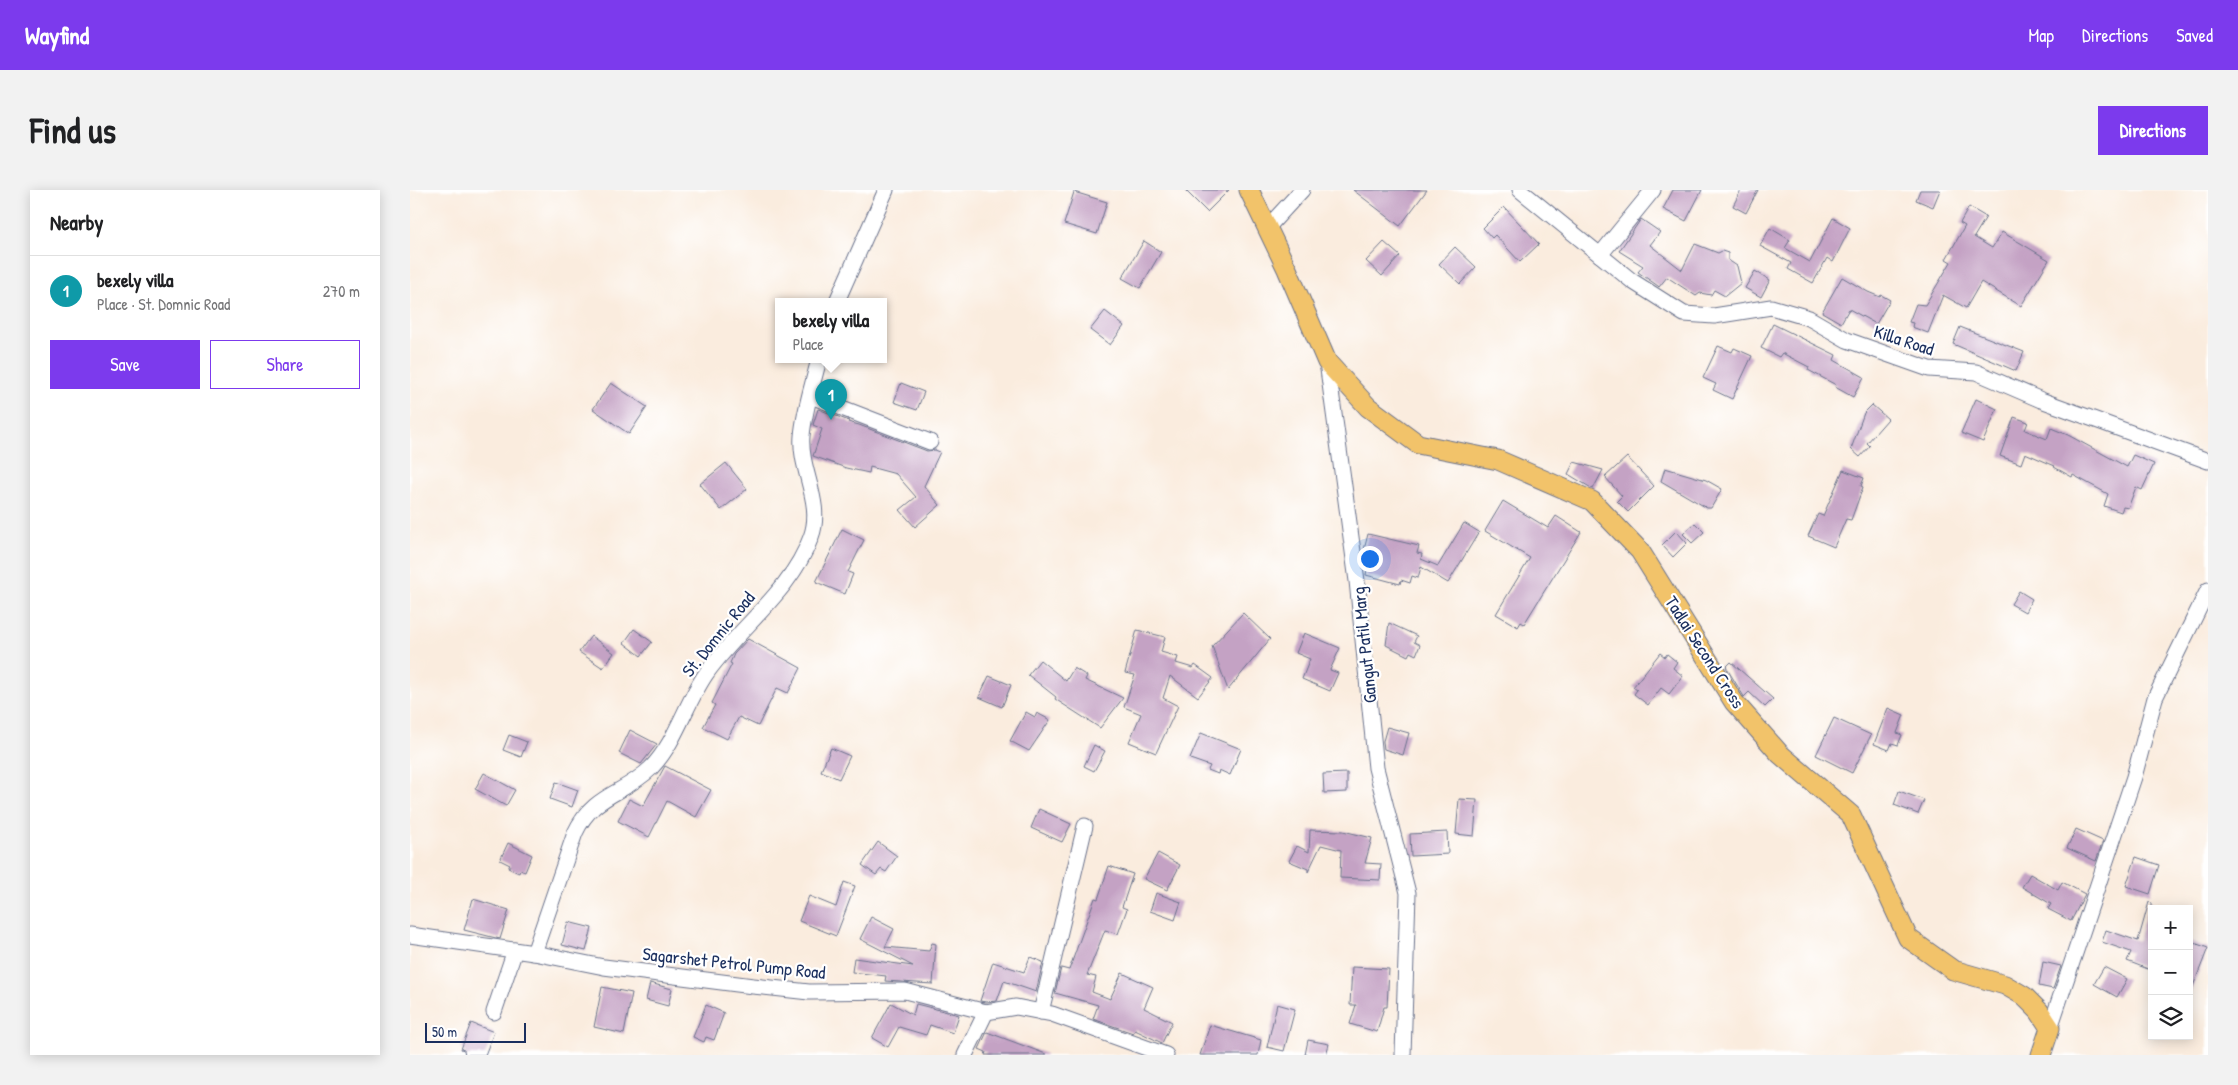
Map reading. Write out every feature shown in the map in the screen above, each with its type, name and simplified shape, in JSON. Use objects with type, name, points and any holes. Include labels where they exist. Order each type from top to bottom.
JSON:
[{"type":"main road","name":"Gangut Patil Marg","points":[[1248,190],[1327,362]]},
{"type":"main road","name":"Tadlai Second Cross","points":[[1327,362],[1368,407],[1418,444],[1498,460],[1592,501],[1640,550],[1734,702],[1780,754],[1851,815],[1908,938],[1953,970],[2005,985],[2024,996],[2039,1011],[2050,1028]]},
{"type":"main road","points":[[2042,1055],[2050,1028]]},
{"type":"street","points":[[838,298],[886,190]]},
{"type":"street","points":[[1267,228],[1302,190]]},
{"type":"street","name":"Killa Road","points":[[1520,190],[1632,281],[1684,314],[1714,316],[1771,307],[1809,318],[1847,340],[1929,369],[1976,372],[2041,400],[2208,461]]},
{"type":"street","points":[[1600,255],[1653,190]]},
{"type":"street","name":"Gangut Patil Marg","points":[[1327,362],[1357,580],[1376,768],[1408,893],[1403,1055]]},
{"type":"street","name":"St. Domnic Road","points":[[534,953],[575,833],[582,818],[592,806],[642,776],[659,758],[708,671],[790,576],[812,536],[815,514],[805,466],[802,437],[818,363]]},
{"type":"street","points":[[810,396],[930,442]]},
{"type":"street","points":[[2050,1028],[2134,777],[2155,698],[2208,590]]},
{"type":"street","points":[[1041,1012],[1085,826]]},
{"type":"street","name":"Sagarshet Petrol Pump Road","points":[[410,935],[534,953],[604,967],[809,992],[905,991],[986,1012],[1016,1007],[1041,1012],[1166,1055]]},
{"type":"street","points":[[494,1012],[515,950]]},
{"type":"street","points":[[964,1055],[986,1012]]},
{"type":"building","points":[[1185,190],[1229,190],[1207,212]]},
{"type":"building","points":[[1353,190],[1427,190],[1400,226]]},
{"type":"building","points":[[1673,190],[1702,190],[1686,221],[1663,209]]},
{"type":"building","points":[[1741,190],[1758,190],[1746,213],[1733,206]]},
{"type":"building","points":[[1920,190],[1940,190],[1933,207],[1916,200]]},
{"type":"building","points":[[1074,192],[1107,202],[1097,234],[1064,224]]},
{"type":"building","points":[[1504,207],[1539,244],[1520,262],[1495,235],[1492,238],[1483,228]]},
{"type":"building","points":[[1969,207],[1986,217],[1974,237],[1992,248],[2002,232],[2049,260],[2021,306],[1981,282],[1966,308],[1943,295],[1928,333],[1912,327],[1913,323],[1909,322],[1916,304],[1925,305],[1951,262],[1946,259],[1965,226],[1960,223]]},
{"type":"building","points":[[1833,218],[1850,228],[1833,262],[1827,258],[1813,283],[1788,269],[1791,263],[1760,246],[1770,228],[1790,240],[1785,248],[1810,262]]},
{"type":"building","points":[[1641,219],[1660,232],[1650,245],[1682,270],[1695,244],[1718,253],[1722,251],[1728,253],[1728,260],[1737,266],[1741,283],[1725,296],[1714,290],[1711,295],[1700,293],[1696,296],[1667,277],[1659,287],[1638,272],[1643,266],[1619,251]]},
{"type":"building","points":[[1144,241],[1161,252],[1140,288],[1122,278]]},
{"type":"building","points":[[1384,242],[1400,256],[1382,276],[1366,261]]},
{"type":"building","points":[[1455,247],[1476,267],[1460,284],[1439,264]]},
{"type":"building","points":[[1755,271],[1770,280],[1761,297],[1745,288]]},
{"type":"building","points":[[1842,277],[1868,292],[1880,297],[1881,295],[1890,300],[1876,324],[1849,309],[1841,323],[1822,312]]},
{"type":"building","points":[[1105,311],[1124,326],[1110,345],[1090,330]]},
{"type":"building","points":[[1773,324],[1836,355],[1834,360],[1864,377],[1853,397],[1835,387],[1836,385],[1808,370],[1809,367],[1782,353],[1779,357],[1761,348]]},
{"type":"building","points":[[1960,327],[2024,352],[2016,371],[1953,344]]},
{"type":"building","points":[[1718,346],[1732,352],[1734,348],[1752,356],[1732,399],[1713,390],[1716,384],[1703,378]]},
{"type":"building","points":[[611,383],[647,407],[629,434],[593,409]]},
{"type":"building","points":[[901,383],[924,392],[917,410],[894,402]]},
{"type":"building","points":[[1976,399],[1997,409],[1983,442],[1961,433]]},
{"type":"building","points":[[1872,405],[1888,419],[1867,443],[1870,446],[1860,457],[1851,449],[1864,413]]},
{"type":"building","points":[[818,409],[927,451],[935,450],[940,452],[924,486],[940,505],[915,527],[900,510],[916,497],[896,474],[870,467],[869,473],[846,468],[813,456],[822,429],[813,425]]},
{"type":"building","points":[[2014,417],[2028,422],[2025,430],[2047,439],[2051,428],[2068,435],[2127,467],[2133,455],[2154,464],[2142,490],[2136,487],[2128,508],[2123,507],[2121,512],[2104,506],[2108,494],[2073,475],[2072,477],[2055,466],[2025,453],[2021,464],[2000,456]]},
{"type":"building","points":[[1627,457],[1654,486],[1628,512],[1617,501],[1622,496],[1605,477]]},
{"type":"building","points":[[1574,462],[1603,470],[1593,489],[1568,474]]},
{"type":"building","points":[[726,463],[747,489],[721,510],[700,484]]},
{"type":"building","points":[[1665,468],[1706,480],[1722,489],[1711,508],[1707,508],[1661,481]]},
{"type":"building","points":[[1843,470],[1864,478],[1861,486],[1863,487],[1851,520],[1846,519],[1834,547],[1808,536],[1818,514],[1823,516]]},
{"type":"building","points":[[1503,501],[1548,528],[1556,516],[1581,532],[1524,624],[1521,622],[1518,627],[1496,614],[1530,558],[1485,531]]},
{"type":"building","points":[[1464,523],[1479,532],[1448,583],[1421,567],[1418,578],[1412,576],[1410,583],[1401,580],[1400,584],[1366,575],[1368,564],[1364,563],[1363,554],[1368,534],[1419,546],[1417,553],[1422,554],[1421,559],[1438,566]]},
{"type":"building","points":[[1695,523],[1704,532],[1692,543],[1683,534]]},
{"type":"building","points":[[842,529],[864,540],[848,572],[853,574],[845,594],[816,582]]},
{"type":"building","points":[[1676,531],[1687,543],[1673,557],[1662,545]]},
{"type":"building","points":[[2019,591],[2032,599],[2025,612],[2011,604]]},
{"type":"building","points":[[1243,613],[1270,639],[1228,690],[1212,646]]},
{"type":"building","points":[[1389,623],[1417,636],[1414,642],[1420,645],[1416,655],[1410,652],[1408,656],[1386,645]]},
{"type":"building","points":[[634,629],[652,642],[641,656],[624,643]]},
{"type":"building","points":[[1137,630],[1165,637],[1161,652],[1178,657],[1176,663],[1193,668],[1195,665],[1213,678],[1198,697],[1170,676],[1163,698],[1178,706],[1156,753],[1129,742],[1141,714],[1124,707],[1135,675],[1125,673]]},
{"type":"building","points":[[1304,633],[1340,648],[1330,670],[1338,673],[1330,691],[1302,679],[1310,659],[1296,653]]},
{"type":"building","points":[[591,636],[614,653],[603,668],[579,652]]},
{"type":"building","points":[[748,639],[801,668],[788,693],[777,688],[758,726],[739,717],[727,739],[703,727],[715,705],[712,703],[732,664],[730,663],[734,654]]},
{"type":"building","points":[[1660,653],[1665,657],[1667,654],[1677,662],[1673,668],[1683,676],[1669,694],[1661,688],[1648,705],[1634,694],[1637,690],[1633,687]]},
{"type":"building","points":[[1040,660],[1066,681],[1074,668],[1087,676],[1085,680],[1123,698],[1100,728],[1055,699],[1056,697],[1028,675]]},
{"type":"building","points":[[1731,662],[1773,699],[1765,707],[1749,692],[1744,697],[1726,667]]},
{"type":"building","points":[[989,676],[1011,685],[1002,707],[979,697]]},
{"type":"building","points":[[1888,708],[1904,715],[1897,733],[1902,735],[1898,745],[1892,743],[1889,750],[1874,744]]},
{"type":"building","points":[[1026,712],[1035,717],[1037,713],[1050,720],[1029,751],[1010,741]]},
{"type":"building","points":[[1834,718],[1871,735],[1852,773],[1816,755]]},
{"type":"building","points":[[1387,727],[1409,733],[1403,755],[1384,749],[1383,741]]},
{"type":"building","points":[[630,730],[657,744],[641,764],[619,753]]},
{"type":"building","points":[[1201,733],[1241,749],[1230,775],[1219,770],[1218,774],[1208,770],[1210,766],[1190,759]]},
{"type":"building","points":[[509,735],[527,742],[521,757],[503,750]]},
{"type":"building","points":[[1094,745],[1105,751],[1094,771],[1084,766]]},
{"type":"building","points":[[831,748],[850,756],[839,779],[821,771]]},
{"type":"building","points":[[665,766],[711,790],[696,817],[667,801],[649,837],[618,821],[629,799],[643,806]]},
{"type":"building","points":[[484,773],[515,790],[506,806],[475,789]]},
{"type":"building","points":[[1347,773],[1347,792],[1324,793],[1323,774]]},
{"type":"building","points":[[556,782],[578,790],[572,807],[550,799]]},
{"type":"building","points":[[1899,791],[1924,800],[1918,814],[1894,805]]},
{"type":"building","points":[[1459,799],[1477,800],[1474,836],[1456,834]]},
{"type":"building","points":[[1039,809],[1071,824],[1062,842],[1031,828]]},
{"type":"building","points":[[2076,829],[2103,841],[2096,861],[2067,848]]},
{"type":"building","points":[[1310,830],[1343,831],[1372,838],[1365,863],[1381,864],[1380,880],[1340,878],[1341,850],[1321,845],[1308,872],[1308,869],[1289,861],[1297,846],[1309,852]]},
{"type":"building","points":[[1447,832],[1448,854],[1411,856],[1410,834]]},
{"type":"building","points":[[878,842],[897,856],[886,872],[881,869],[876,875],[862,865]]},
{"type":"building","points":[[508,843],[532,855],[525,872],[520,870],[519,873],[508,868],[510,865],[500,860]]},
{"type":"building","points":[[1158,853],[1180,865],[1167,890],[1144,879]]},
{"type":"building","points":[[2136,857],[2159,865],[2150,894],[2126,886]]},
{"type":"building","points":[[1109,866],[1133,874],[1122,907],[1127,909],[1118,934],[1105,930],[1087,975],[1096,977],[1092,992],[1110,999],[1122,973],[1153,987],[1144,1008],[1172,1022],[1162,1043],[1135,1030],[1133,1033],[1093,1019],[1098,1005],[1055,993],[1061,968],[1069,970],[1095,898],[1098,899]]},
{"type":"building","points":[[2030,874],[2058,890],[2062,882],[2085,894],[2071,921],[2048,909],[2051,904],[2022,887]]},
{"type":"building","points":[[844,882],[855,886],[836,936],[799,921],[809,896],[836,907]]},
{"type":"building","points":[[1156,893],[1181,902],[1175,920],[1150,911]]},
{"type":"building","points":[[473,899],[509,910],[500,939],[464,930]]},
{"type":"building","points":[[2148,906],[2148,969],[2127,961],[2131,952],[2102,942],[2106,930],[2138,941]]},
{"type":"building","points":[[871,917],[894,929],[885,947],[929,951],[932,943],[936,944],[933,984],[885,981],[886,976],[852,972],[854,958],[913,966],[860,939]]},
{"type":"building","points":[[568,922],[592,928],[586,951],[562,945]]},
{"type":"building","points":[[2193,942],[2208,948],[2193,986]]},
{"type":"building","points":[[1030,957],[1043,962],[1036,992],[1004,981],[997,1001],[980,1001],[993,962],[1024,972]]},
{"type":"building","points":[[2043,962],[2061,966],[2053,989],[2039,986]]},
{"type":"building","points":[[1352,967],[1389,969],[1387,1007],[1384,1007],[1377,1032],[1350,1024],[1356,1005],[1350,1005]]},
{"type":"building","points":[[2104,967],[2127,979],[2117,997],[2094,984]]},
{"type":"building","points":[[650,983],[672,989],[668,1006],[646,1000]]},
{"type":"building","points":[[602,987],[632,993],[624,1034],[594,1027]]},
{"type":"building","points":[[891,1003],[913,1015],[916,1004],[959,1015],[953,1033],[930,1025],[926,1035],[899,1027],[888,1047],[872,1038]]},
{"type":"building","points":[[1277,1004],[1295,1009],[1284,1051],[1267,1047]]},
{"type":"building","points":[[706,1005],[724,1013],[714,1040],[706,1037],[704,1042],[693,1037]]},
{"type":"building","points":[[471,1023],[494,1032],[485,1055],[465,1055],[464,1050],[461,1049]]},
{"type":"building","points":[[1210,1025],[1261,1040],[1258,1055],[1200,1055]]},
{"type":"building","points":[[987,1032],[1046,1055],[985,1055],[986,1052],[979,1049]]},
{"type":"building","points":[[1308,1040],[1329,1044],[1326,1055],[1305,1055]]},
{"type":"place","name":"bexely villa","points":[[831,420]]}]
